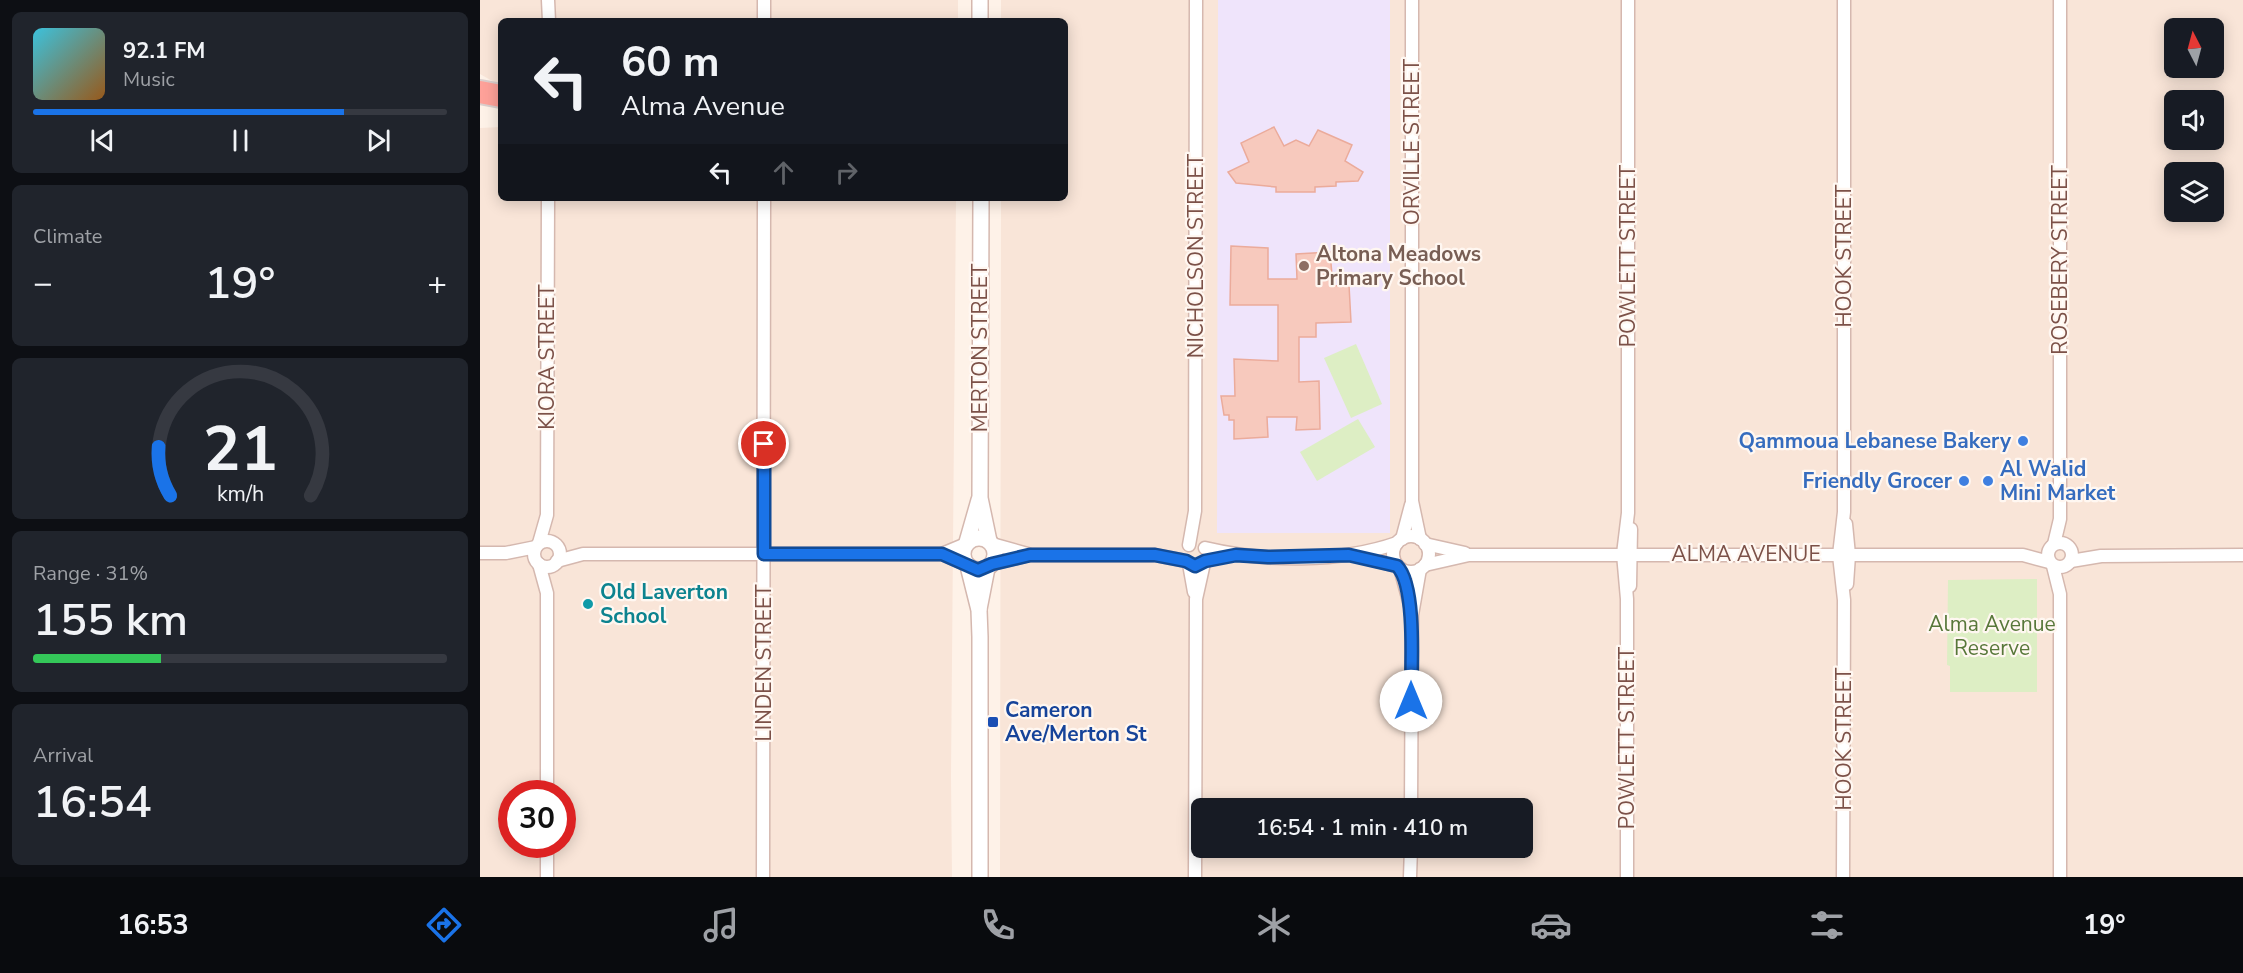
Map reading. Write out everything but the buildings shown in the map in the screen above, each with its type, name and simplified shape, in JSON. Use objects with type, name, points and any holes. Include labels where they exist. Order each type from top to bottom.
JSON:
[{"type":"highway","points":[[480,92],[498,95]]},
{"type":"highway","points":[[480,105],[498,106]]},
{"type":"street","points":[[549,0],[549,18]]},
{"type":"street","points":[[764,0],[764,18]]},
{"type":"street","points":[[980,0],[980,18]]},
{"type":"street","name":"NICHOLSON STREET","points":[[1188,546],[1195,511],[1196,0]]},
{"type":"street","name":"ORVILLE STREET","points":[[1412,0],[1412,501],[1423,541]]},
{"type":"street","name":"POWLETT STREET","points":[[1627,877],[1628,0]]},
{"type":"street","name":"HOOK STREET","points":[[1843,877],[1844,0]]},
{"type":"street","name":"ROSEBERY STREET","points":[[2060,0],[2060,877]]},
{"type":"street","name":"KIORA STREET","points":[[548,201],[547,515],[555,544]]},
{"type":"street","name":"LINDEN STREET","points":[[763,877],[764,201]]},
{"type":"street","name":"MERTON STREET","points":[[981,201],[980,498],[990,543]]},
{"type":"street","name":"MERTON STREET","points":[[967,543],[980,498]]},
{"type":"street","name":"ORVILLE STREET","points":[[1400,541],[1412,501]]},
{"type":"street","name":"NICHOLSON STREET","points":[[1195,511],[1204,546]]},
{"type":"street","name":"KIORA STREET","points":[[538,545],[547,515]]},
{"type":"street","points":[[1155,555],[1188,546],[1204,546],[1236,555],[1268,557],[1349,555],[1411,537],[1423,541],[1428,554],[1412,615],[1411,798]]},
{"type":"street","points":[[506,553],[546,567],[583,554],[942,554],[980,538],[1030,555]]},
{"type":"street","points":[[480,553],[506,553],[548,541],[583,554]]},
{"type":"street","points":[[1400,541],[1393,552],[1412,615]]},
{"type":"street","name":"ALMA AVENUE","points":[[1423,541],[1469,555]]},
{"type":"street","points":[[967,543],[962,555],[979,610]]},
{"type":"street","points":[[980,877],[979,610],[989,566],[995,554],[990,543]]},
{"type":"street","points":[[547,593],[560,553],[555,544]]},
{"type":"street","points":[[538,545],[534,555],[539,564],[547,593],[547,780]]},
{"type":"street","points":[[1188,546],[1184,555],[1196,599]]},
{"type":"street","points":[[1195,877],[1196,599],[1207,555],[1204,546]]},
{"type":"street","points":[[942,554],[978,570],[1030,555],[1155,555],[1195,566],[1236,555]]},
{"type":"street","points":[[1349,555],[1399,567],[1410,572],[1423,567]]},
{"type":"street","name":"ALMA AVENUE","points":[[1423,567],[1469,555],[2243,555]]},
{"type":"street","points":[[547,858],[548,877]]},
{"type":"street","points":[[1410,877],[1411,858]]},
{"type":"shaded area","points":[[480,0],[958,0],[958,18],[498,18],[498,84],[480,74]]},
{"type":"shaded area","points":[[1001,0],[2243,0],[2243,877],[1000,877],[1001,201],[1068,201],[1068,18],[1001,18]]},
{"type":"shaded area","name":"Altona Meadows Primary School","points":[[1218,0],[1390,0],[1390,533],[1217,533]]},
{"type":"shaded area","points":[[498,127],[498,201],[956,201],[952,877],[480,877],[480,128]]},
{"type":"green space","points":[[1356,344],[1382,404],[1351,418],[1324,358]]},
{"type":"green space","points":[[1358,419],[1375,447],[1317,481],[1300,452]]},
{"type":"green space","name":"Alma Avenue Reserve","points":[[2037,579],[2037,692],[1950,692],[1950,666],[1947,665],[1948,580]]},
{"type":"place","name":"Altona Meadows Primary School","points":[[1304,266]]},
{"type":"place","name":"Qammoua Lebanese Bakery","points":[[2023,441]]},
{"type":"place","name":"Friendly Grocer","points":[[1964,481]]},
{"type":"place","name":"Al Walid Mini Market","points":[[1988,481]]},
{"type":"place","name":"Old Laverton School","points":[[588,604]]},
{"type":"place","name":"Cameron Ave/Merton St","points":[[993,722]]},
{"type":"route","points":[[764,444],[764,554],[942,554],[978,570],[983,570],[992,564],[1030,555],[1155,555],[1186,561],[1192,566],[1198,566],[1205,561],[1236,555],[1268,557],[1349,555],[1397,566],[1400,568],[1405,584],[1412,615],[1411,701]]}]
